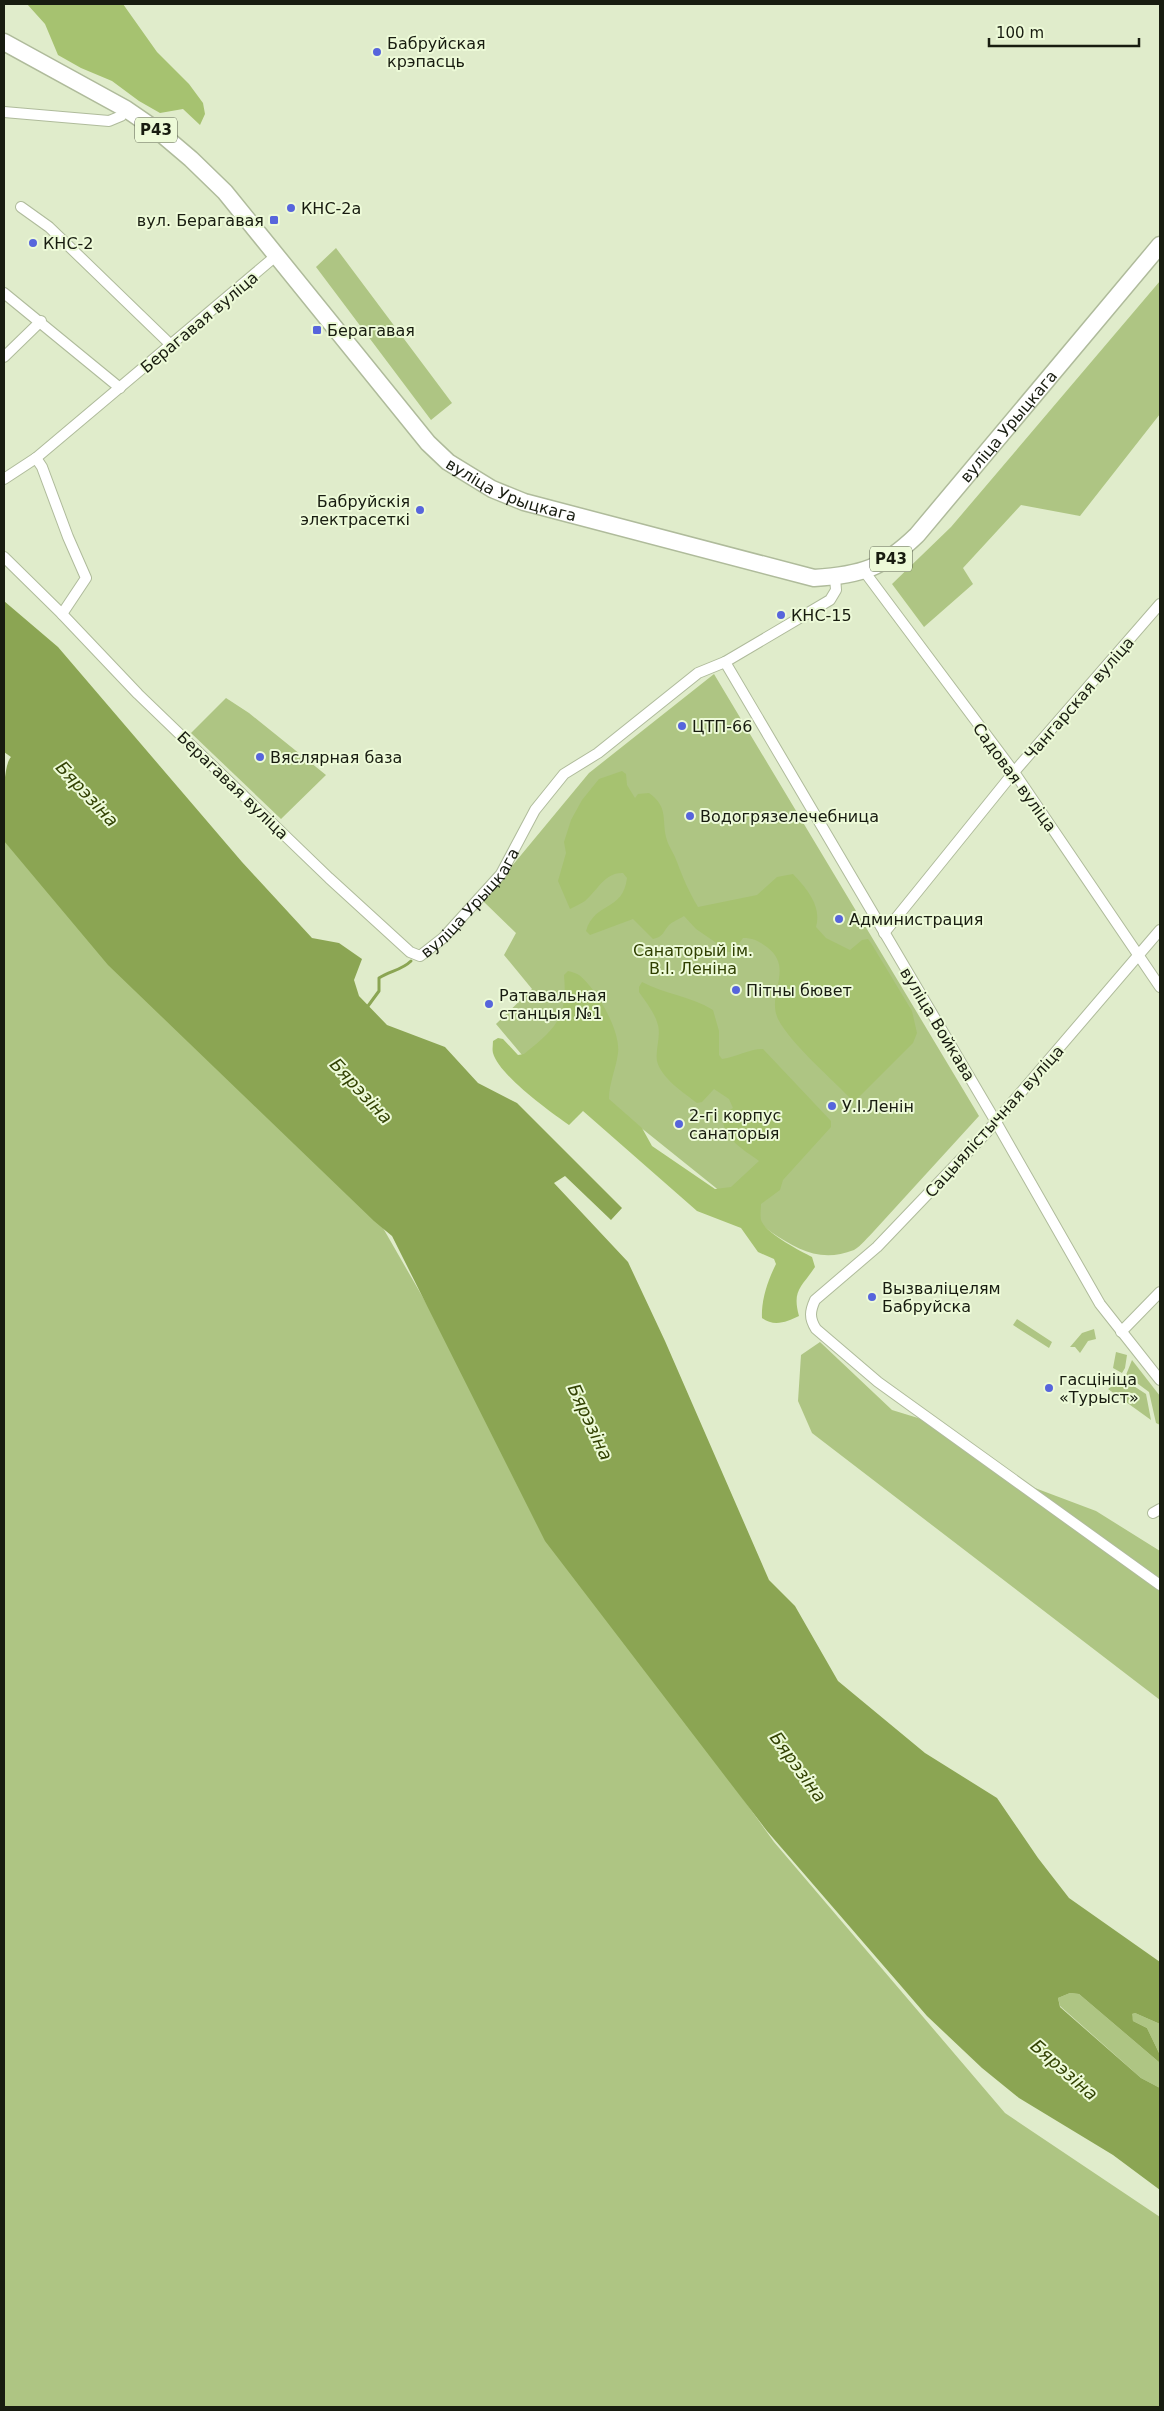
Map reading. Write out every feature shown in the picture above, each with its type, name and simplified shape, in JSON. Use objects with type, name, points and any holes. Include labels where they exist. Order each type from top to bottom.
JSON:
[{"type":"main road","name":"Р43","points":[[4,42],[126,109],[158,131],[191,159],[225,192],[277,255]]},
{"type":"main road","name":"вуліца Урыцкага","points":[[277,255],[428,443],[448,462],[492,489],[524,502],[814,578],[864,571],[882,564],[898,554],[917,535],[1160,245]]},
{"type":"street","points":[[4,112],[109,121],[122,116],[126,109]]},
{"type":"street","points":[[21,207],[49,227],[171,345]]},
{"type":"street","name":"Берагавая вуліца","points":[[4,479],[36,458],[277,255]]},
{"type":"street","points":[[4,293],[41,321],[120,388]]},
{"type":"street","points":[[4,356],[41,321]]},
{"type":"street","points":[[36,458],[42,467],[68,538],[86,578],[62,614]]},
{"type":"street","name":"Берагавая вуліца","points":[[4,557],[62,614],[138,694],[329,878],[410,952]]},
{"type":"street","name":"Садовая вуліца","points":[[864,571],[1014,772],[1160,987]]},
{"type":"street","name":"вуліца Урыцкага","points":[[410,952],[420,956],[442,938],[500,874],[535,810],[564,774],[598,753],[698,673],[725,662],[830,600],[836,590],[835,576]]},
{"type":"street","name":"Чангарская вуліца","points":[[884,933],[1014,772],[1160,604]]},
{"type":"street","name":"вуліца Войкава","points":[[725,662],[996,1122],[1100,1304],[1160,1380]]},
{"type":"street","name":"Сацыялістычная вуліца","points":[[1160,930],[996,1122],[877,1247],[816,1300],[811,1310],[811,1321],[816,1329],[878,1382],[1160,1585]]},
{"type":"street","points":[[1121,1332],[1160,1292]]},
{"type":"green space","points":[[336,248],[452,403],[431,420],[316,267]]},
{"type":"green space","points":[[1160,281],[1160,414],[1080,516],[1021,505],[963,568],[973,584],[924,627],[892,584],[951,527]]},
{"type":"green space","name":"Санаторый ім. В.І. Леніна","points":[[714,674],[979,1116],[864,1241],[854,1250],[842,1254],[820,1255],[810,1253],[771,1232],[584,1082],[522,1055],[496,1024],[532,989],[504,955],[516,933],[483,901],[589,773]]},
{"type":"green space","name":"Вяслярная база","points":[[226,698],[249,713],[326,775],[281,819],[191,733]]},
{"type":"green space","points":[[4,827],[379,1221],[584,1578],[774,1842],[1005,2113],[1160,2217],[1160,2407],[4,2407]]},
{"type":"green space","points":[[1017,1319],[1052,1342],[1049,1348],[1013,1325]]},
{"type":"green space","points":[[1094,1329],[1096,1339],[1088,1341],[1080,1353],[1075,1347],[1070,1347],[1082,1333]]},
{"type":"green space","points":[[820,1342],[892,1410],[931,1422],[1019,1482],[1096,1511],[1160,1551],[1160,1700],[812,1433],[798,1401],[801,1355]]},
{"type":"green space","points":[[1116,1352],[1127,1355],[1125,1368],[1122,1373],[1113,1368]]},
{"type":"green space","points":[[1132,1360],[1160,1396],[1160,1425],[1156,1423],[1149,1392],[1126,1375]]},
{"type":"green space","points":[[1123,1379],[1146,1394],[1151,1420],[1108,1389]]},
{"type":"green space","points":[[1070,1993],[1079,1994],[1160,2063],[1160,2088],[1141,2078],[1060,2006],[1058,1998]]},
{"type":"green space","points":[[1135,2013],[1160,2024],[1160,2055],[1147,2028],[1133,2021],[1131,2014]]},
{"type":"shaded area","points":[[27,4],[123,4],[157,52],[189,84],[203,103],[205,114],[200,125],[183,109],[160,113],[139,101],[112,81],[81,68],[58,55],[45,24]]},
{"type":"shaded area","points":[[622,771],[626,774],[627,785],[635,798],[638,794],[649,793],[662,808],[667,840],[686,885],[698,907],[757,895],[777,877],[793,874],[812,898],[817,912],[816,927],[826,938],[850,950],[862,940],[868,939],[871,943],[912,1011],[917,1033],[913,1043],[854,1102],[802,1050],[778,1019],[775,1000],[780,973],[779,964],[775,955],[767,947],[756,940],[743,938],[733,952],[722,952],[715,942],[696,929],[684,916],[670,924],[661,936],[653,939],[633,919],[590,935],[586,931],[590,922],[602,910],[615,902],[624,889],[627,878],[623,873],[606,879],[585,901],[570,909],[558,881],[566,853],[564,842],[571,820],[582,800],[599,779]]},
{"type":"shaded area","points":[[568,971],[579,975],[593,990],[606,1011],[616,1033],[618,1053],[609,1099],[642,1128],[652,1146],[715,1189],[731,1187],[759,1161],[734,1142],[725,1129],[723,1114],[733,1108],[729,1099],[714,1089],[702,1102],[697,1103],[674,1085],[659,1067],[657,1061],[658,1027],[654,1014],[639,992],[642,982],[696,1001],[713,1010],[719,1031],[719,1055],[722,1059],[752,1050],[763,1049],[831,1121],[831,1127],[783,1180],[780,1190],[761,1204],[761,1220],[764,1225],[784,1241],[812,1257],[815,1267],[797,1295],[799,1316],[785,1322],[776,1323],[762,1318],[766,1290],[776,1264],[774,1259],[758,1252],[741,1228],[697,1211],[583,1111],[569,1125],[514,1082],[497,1062],[493,1053],[493,1041],[498,1038],[503,1039],[518,1055],[524,1054],[551,1029],[557,1021],[564,1002],[564,975]]},
{"type":"water","name":"Бярэзіна","points":[[4,601],[58,647],[242,862],[312,938],[339,943],[362,959],[354,980],[359,996],[387,1025],[445,1047],[478,1083],[517,1103],[622,1208],[611,1220],[565,1176],[554,1183],[628,1262],[665,1341],[769,1580],[795,1606],[838,1681],[925,1753],[997,1798],[1038,1858],[1069,1898],[1160,1962],[1160,2024],[1135,2013],[1132,2014],[1133,2021],[1147,2028],[1160,2055],[1160,2063],[1079,1994],[1070,1993],[1058,1998],[1060,2007],[1141,2078],[1160,2088],[1160,2190],[1113,2155],[1019,2098],[982,2068],[927,2016],[767,1831],[545,1541],[392,1236],[374,1221],[108,965],[4,841],[4,784],[11,757],[4,752]]},
{"type":"waterway","points":[[368,1006],[379,991],[379,978],[411,961]]},
{"type":"place","name":"Бабруйская крэпасць","points":[[377,52]]},
{"type":"place","name":"КНС-2а","points":[[291,208]]},
{"type":"place","name":"вул. Берагавая","points":[[274,220]]},
{"type":"place","name":"КНС-2","points":[[33,243]]},
{"type":"place","name":"Берагавая","points":[[317,330]]},
{"type":"place","name":"Бабруйскія электрасеткі","points":[[420,510]]},
{"type":"place","name":"КНС-15","points":[[781,615]]},
{"type":"place","name":"ЦТП-66","points":[[682,726]]},
{"type":"place","name":"Вяслярная база","points":[[260,757]]},
{"type":"place","name":"Водогрязелечебница","points":[[690,816]]},
{"type":"place","name":"Администрация","points":[[839,919]]},
{"type":"place","name":"Пітны бювет","points":[[736,990]]},
{"type":"place","name":"Ратавальная станцыя №1","points":[[489,1004]]},
{"type":"place","name":"У.І.Ленін","points":[[832,1106]]},
{"type":"place","name":"2-гі корпус санаторыя","points":[[679,1124]]},
{"type":"place","name":"Вызваліцелям Бабруйска","points":[[872,1297]]},
{"type":"place","name":"гасцініца «Турыст»","points":[[1049,1388]]}]
